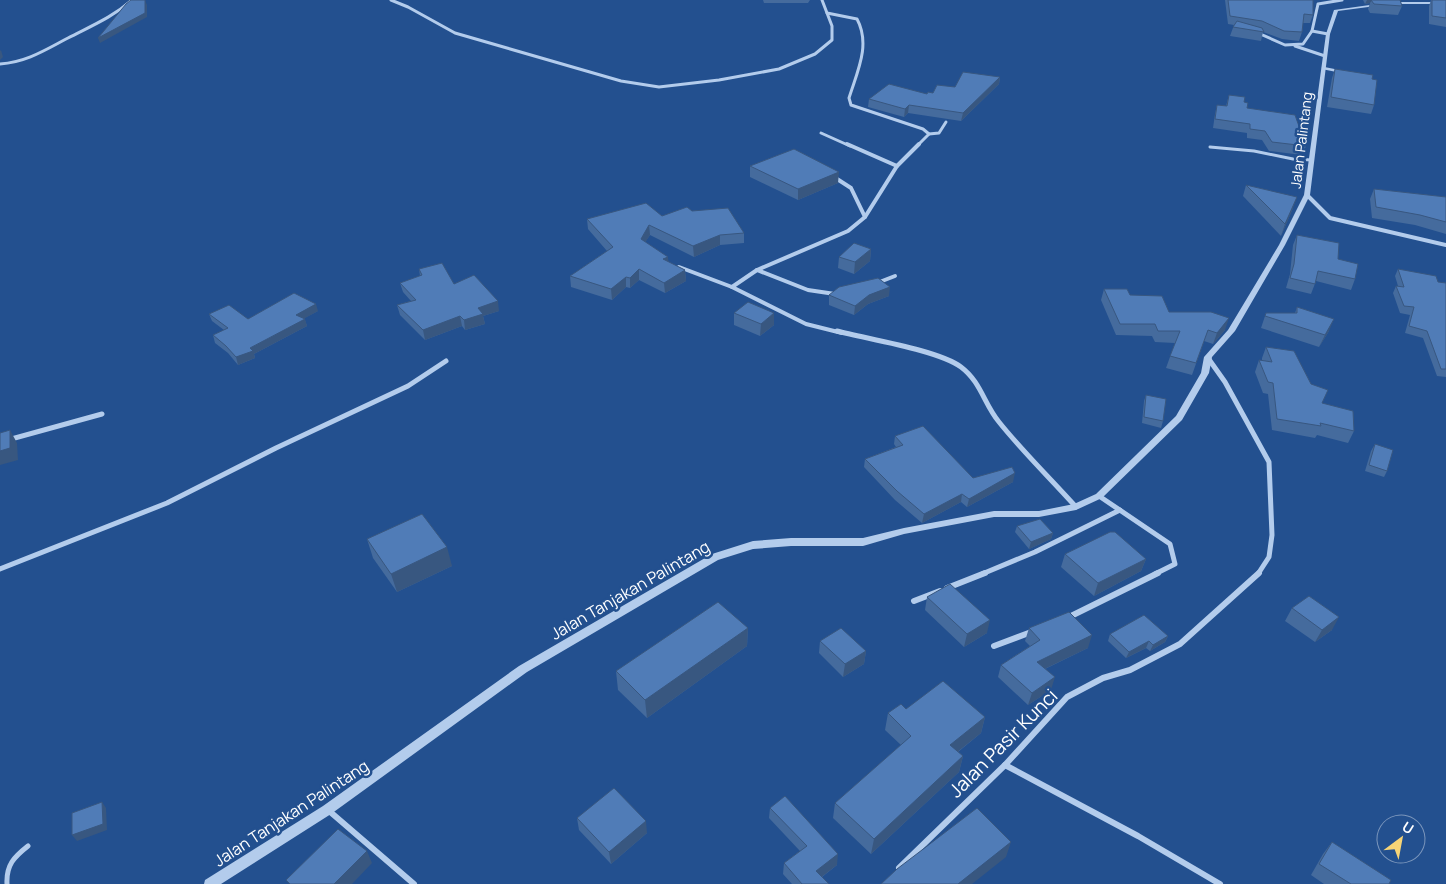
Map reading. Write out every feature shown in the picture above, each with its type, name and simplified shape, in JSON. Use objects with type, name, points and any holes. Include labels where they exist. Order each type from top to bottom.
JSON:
[{"type":"street","points":[[0,64],[26,61],[42,54],[70,37],[110,18],[132,0]]},
{"type":"street","points":[[391,0],[465,36],[620,81],[659,87],[719,80],[779,69],[815,54],[832,40],[832,26],[822,0]]},
{"type":"street","points":[[1295,46],[1303,44],[1312,31],[1318,4],[1342,0]]},
{"type":"street","points":[[1372,0],[1391,3]]},
{"type":"street","name":"Jalan Palintang","points":[[1208,357],[1231,331],[1282,245],[1307,195],[1328,34],[1336,10],[1391,3],[1446,3]]},
{"type":"street","points":[[827,13],[857,19],[866,39],[849,98],[851,105],[923,128],[929,134]]},
{"type":"street","points":[[1312,31],[1328,34]]},
{"type":"street","points":[[1255,32],[1280,44],[1295,46],[1325,56]]},
{"type":"street","points":[[732,287],[757,270],[848,231],[865,217],[896,166],[929,134],[939,133],[946,122]]},
{"type":"street","points":[[821,133],[896,166]]},
{"type":"street","points":[[831,176],[849,184],[854,189],[865,217]]},
{"type":"street","points":[[1307,195],[1330,218],[1431,240],[1446,246]]},
{"type":"street","points":[[678,268],[732,287],[806,324],[936,355],[960,366],[977,382],[987,405],[999,422],[1076,507]]},
{"type":"street","points":[[757,270],[808,290],[832,295],[840,294]]},
{"type":"street","points":[[871,286],[895,276]]},
{"type":"street","name":"Jalan Tanjakan Palintang","points":[[210,884],[327,810],[523,669],[715,557],[753,545],[791,542],[863,542],[904,531],[994,514],[1039,514],[1076,507],[1099,496],[1179,418],[1204,373],[1208,357]]},
{"type":"street","name":"Jalan Pasir Kunci","points":[[896,872],[1005,765],[1068,697],[1103,678],[1130,670],[1180,644],[1260,572],[1269,557],[1272,510],[1271,477],[1268,462],[1226,382],[1208,357]]},
{"type":"street","points":[[0,569],[166,503],[276,448],[408,386],[446,361]]},
{"type":"street","points":[[0,442],[102,414]]},
{"type":"street","points":[[1064,619],[1175,564],[1170,544],[1099,496]]},
{"type":"street","points":[[914,601],[1021,558],[1120,510]]},
{"type":"street","points":[[994,646],[1037,629]]},
{"type":"street","points":[[1005,765],[1138,836],[1220,884]]},
{"type":"street","points":[[327,810],[414,884]]},
{"type":"lane","points":[[1323,68],[1342,73]]},
{"type":"lane","points":[[1210,147],[1254,151],[1294,159],[1312,160]]},
{"type":"lane","points":[[7,884],[6,873],[11,860],[28,846]]},
{"type":"building","points":[[131,0],[145,0],[145,13],[98,38],[126,4]]},
{"type":"building","points":[[1228,0],[1313,0],[1313,15],[1304,14],[1302,32],[1284,31],[1262,21],[1230,16]]},
{"type":"building","points":[[1371,0],[1400,0],[1402,6],[1374,4]]},
{"type":"building","points":[[1432,0],[1446,0],[1446,18],[1432,16]]},
{"type":"building","points":[[1237,21],[1262,28],[1264,32],[1233,27]]},
{"type":"building","points":[[1335,69],[1373,75],[1372,79],[1377,80],[1374,105],[1331,97]]},
{"type":"building","points":[[963,72],[1000,77],[963,113],[909,105],[905,109],[869,99],[889,84],[927,94],[928,92],[933,93],[937,85],[955,87]]},
{"type":"building","points":[[1229,95],[1245,97],[1244,102],[1248,103],[1247,108],[1295,115],[1306,146],[1272,142],[1265,131],[1250,129],[1250,124],[1215,119],[1217,105],[1227,106]]},
{"type":"building","points":[[794,149],[839,172],[798,189],[750,166]]},
{"type":"building","points":[[1246,185],[1297,197],[1285,224]]},
{"type":"building","points":[[1374,189],[1446,197],[1446,222],[1376,207]]},
{"type":"building","points":[[646,203],[662,216],[687,207],[692,211],[728,208],[744,233],[720,235],[693,246],[649,225],[641,239],[668,257],[663,259],[685,270],[664,283],[639,269],[630,278],[626,277],[611,289],[570,276],[613,247],[587,219]]},
{"type":"building","points":[[1297,235],[1339,243],[1338,259],[1358,264],[1355,279],[1318,271],[1315,284],[1290,278],[1294,264]]},
{"type":"building","points":[[854,243],[871,249],[855,262],[839,257]]},
{"type":"building","points":[[442,263],[454,284],[474,275],[498,301],[478,308],[483,314],[464,320],[460,316],[423,330],[397,305],[416,300],[400,283],[422,275],[419,269]]},
{"type":"building","points":[[1398,269],[1436,276],[1438,282],[1446,283],[1446,369],[1441,369],[1427,331],[1409,326],[1414,307],[1404,306],[1396,286],[1404,287]]},
{"type":"building","points":[[878,278],[890,287],[869,295],[855,306],[829,295],[839,287]]},
{"type":"building","points":[[1104,289],[1127,289],[1130,295],[1162,296],[1169,312],[1211,312],[1229,318],[1217,333],[1208,330],[1196,363],[1170,356],[1180,331],[1158,331],[1155,324],[1120,324]]},
{"type":"building","points":[[294,293],[316,304],[296,315],[305,319],[250,348],[253,351],[236,357],[213,335],[228,328],[209,314],[229,305],[248,319]]},
{"type":"building","points":[[748,302],[774,313],[761,324],[734,313]]},
{"type":"building","points":[[1297,307],[1334,319],[1325,335],[1265,316],[1266,313],[1297,313]]},
{"type":"building","points":[[1266,347],[1294,351],[1311,384],[1328,390],[1322,403],[1353,411],[1354,431],[1320,423],[1321,426],[1277,419],[1273,383],[1268,382],[1259,360],[1272,362]]},
{"type":"building","points":[[1146,395],[1166,399],[1163,421],[1144,417]]},
{"type":"building","points":[[923,426],[973,478],[1012,467],[1015,473],[969,499],[962,494],[924,514],[897,491],[865,459],[903,445],[895,436]]},
{"type":"building","points":[[10,430],[10,448],[0,451],[0,433]]},
{"type":"building","points":[[1375,444],[1393,450],[1387,471],[1369,465]]},
{"type":"building","points":[[422,514],[447,547],[391,574],[367,539]]},
{"type":"building","points":[[1040,519],[1053,533],[1031,542],[1017,526]]},
{"type":"building","points":[[1110,532],[1115,532],[1146,559],[1098,583],[1065,554]]},
{"type":"building","points":[[950,584],[990,620],[967,634],[927,597]]},
{"type":"building","points":[[1309,596],[1339,617],[1322,630],[1292,608]]},
{"type":"building","points":[[718,602],[748,628],[645,700],[616,671]]},
{"type":"building","points":[[1069,612],[1092,635],[1037,662],[1055,677],[1032,693],[1001,665],[1040,640],[1029,628]]},
{"type":"building","points":[[1144,615],[1168,636],[1153,645],[1149,641],[1129,652],[1110,634]]},
{"type":"building","points":[[841,628],[866,651],[845,664],[820,641]]},
{"type":"building","points":[[943,681],[985,717],[950,745],[963,756],[874,839],[835,803],[911,736],[888,713],[901,704],[906,709]]},
{"type":"building","points":[[614,788],[646,821],[609,852],[577,818]]},
{"type":"building","points":[[785,796],[838,854],[816,871],[829,884],[802,884],[784,863],[807,846],[770,808]]},
{"type":"building","points":[[102,802],[103,824],[72,835],[72,813]]},
{"type":"building","points":[[977,808],[1011,842],[958,884],[881,884],[897,869]]},
{"type":"building","points":[[338,829],[367,851],[334,884],[290,884],[286,880]]},
{"type":"building","points":[[1332,842],[1391,880],[1389,884],[1351,884],[1319,864]]}]
